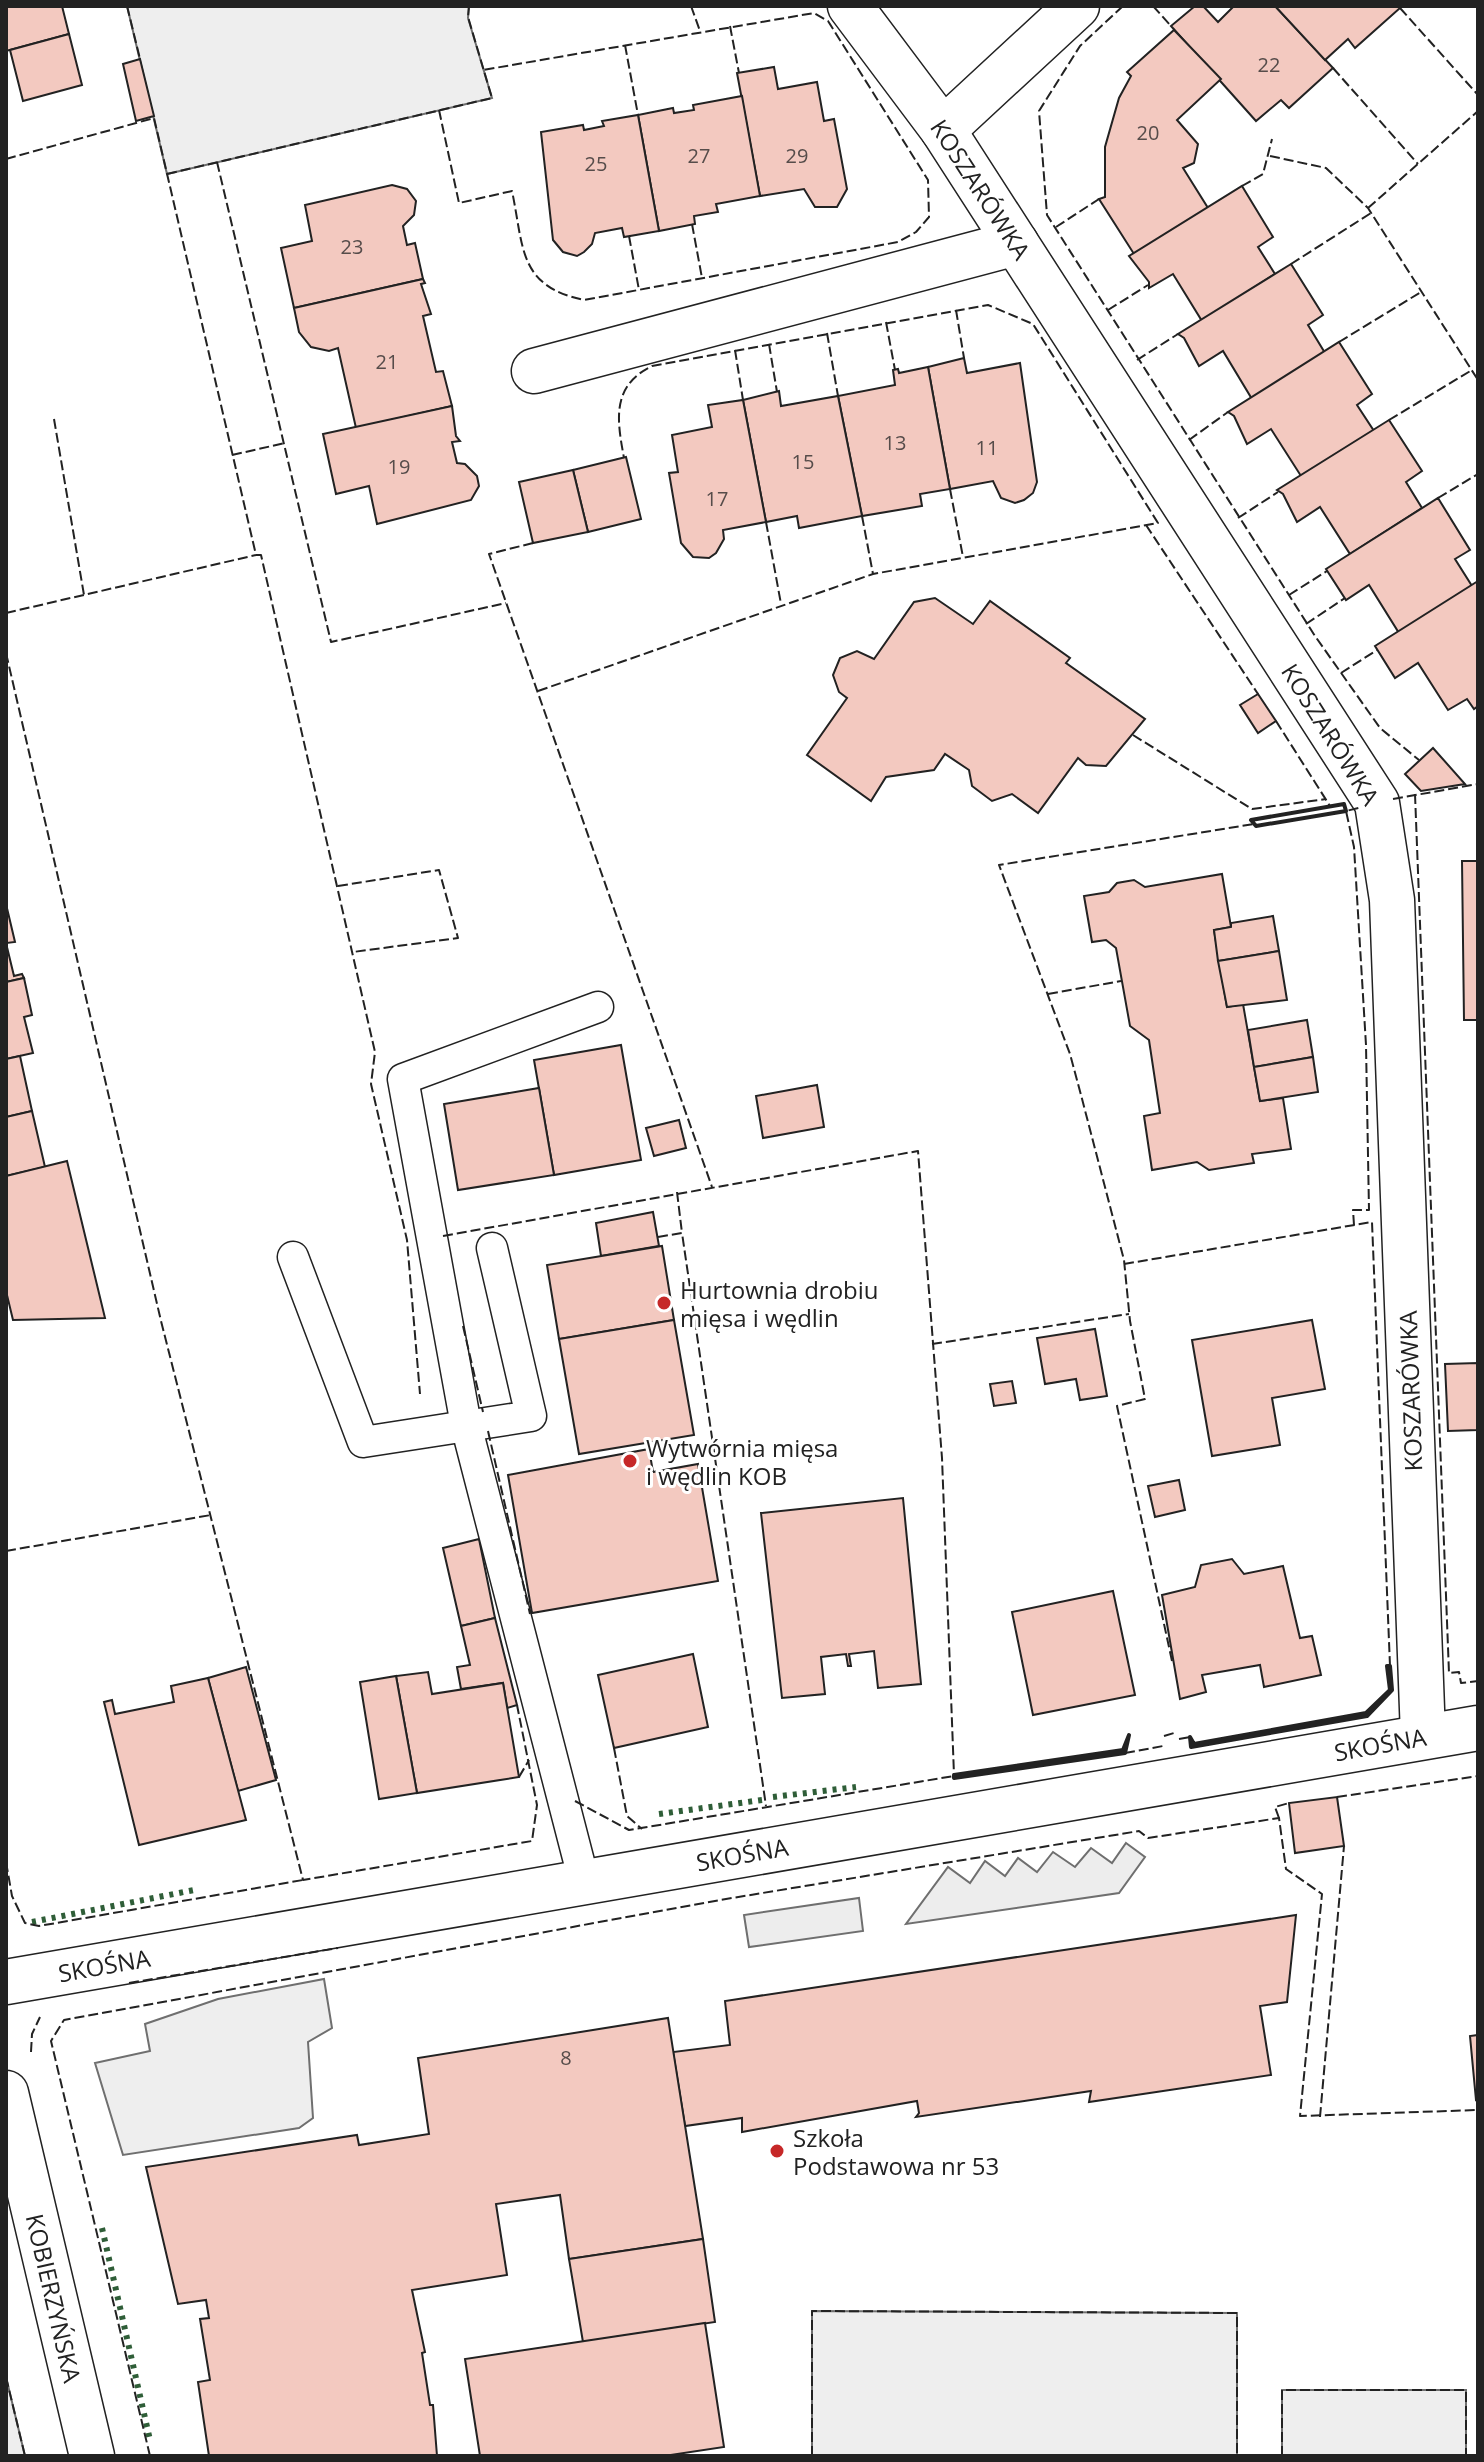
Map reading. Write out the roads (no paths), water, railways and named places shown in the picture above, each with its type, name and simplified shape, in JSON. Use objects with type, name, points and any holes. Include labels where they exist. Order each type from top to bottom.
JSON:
[{"type":"street","name":"KOSZARÓWKA","points":[[850,6],[943,130],[1377,803],[1392,900],[1423,1736]]},
{"type":"street","points":[[943,130],[1077,6]]},
{"type":"street","points":[[534,371],[1016,243]]},
{"type":"street","name":"SKOŚNA","points":[[6,1982],[1478,1728]]},
{"type":"street","name":"KOBIERZYŃSKA","points":[[6,2093],[92,2456]]},
{"type":"lane","points":[[584,1881],[466,1425],[403,1079],[598,1007]]},
{"type":"lane","points":[[293,1257],[363,1442],[531,1416],[492,1248]]},
{"type":"place","name":"Hurtownia drobiu mięsa i wędlin","points":[[664,1303]]},
{"type":"place","name":"Wytwórnia mięsa i wędlin KOB","points":[[630,1461]]},
{"type":"place","name":"Szkoła Podstawowa nr 53","points":[[777,2151]]}]
